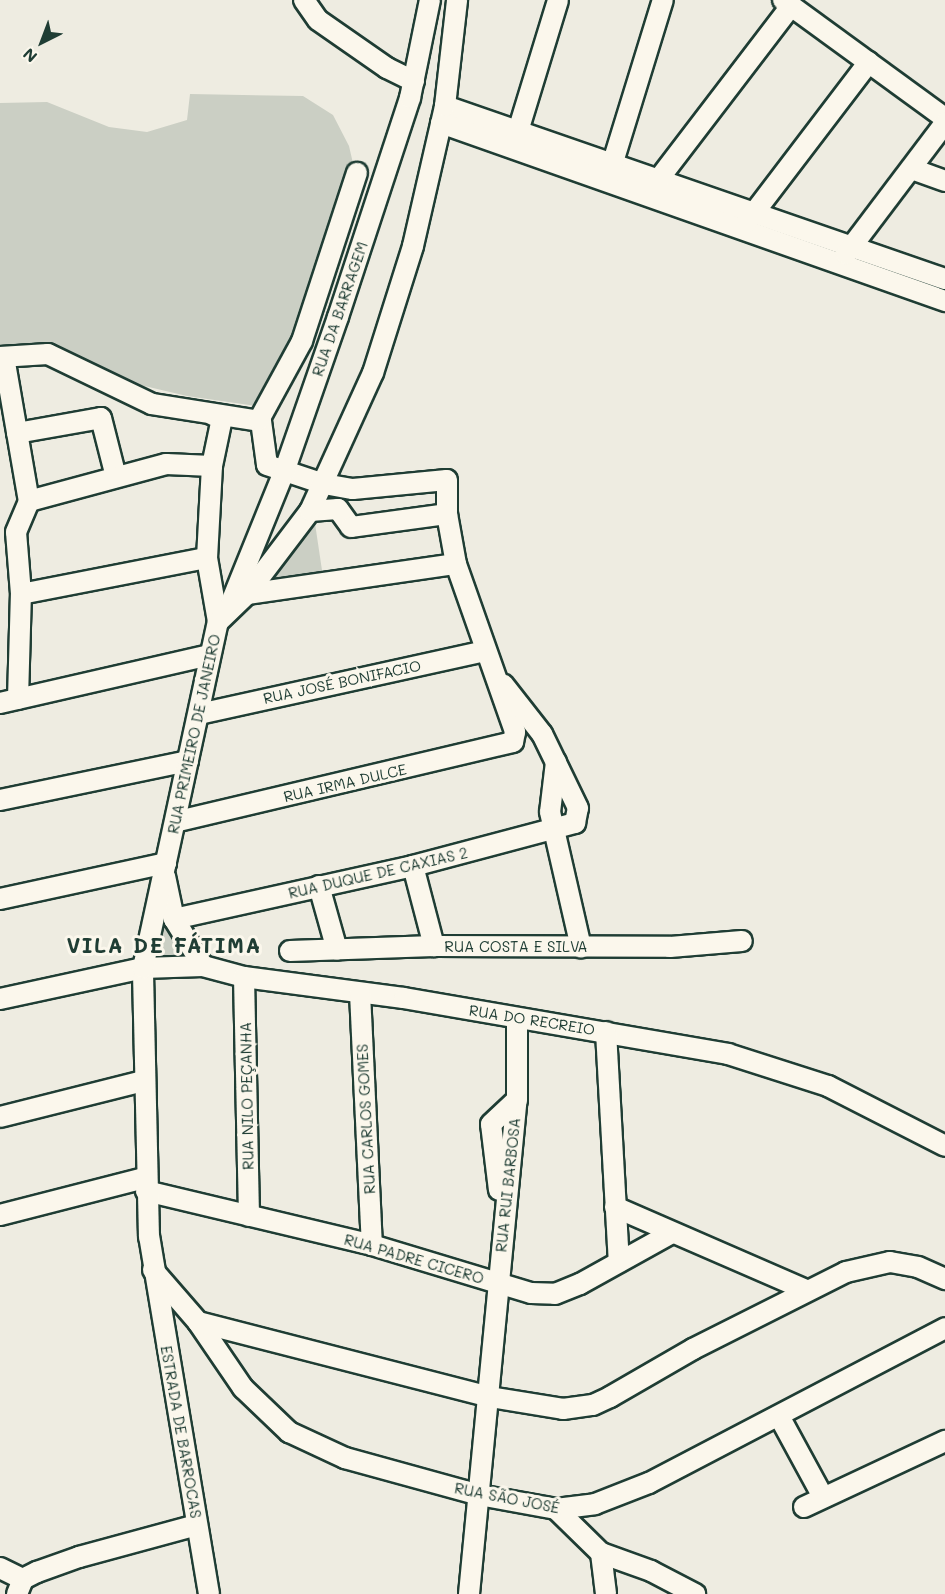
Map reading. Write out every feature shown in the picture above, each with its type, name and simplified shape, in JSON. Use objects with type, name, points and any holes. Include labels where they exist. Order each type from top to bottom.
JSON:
[{"type":"street","points":[[304,0],[318,20],[387,68],[414,81]]},
{"type":"street","name":"RUA DA BARRAGEM","points":[[222,617],[284,472],[414,81],[430,0]]},
{"type":"street","points":[[516,138],[558,0]]},
{"type":"street","points":[[610,172],[663,0]]},
{"type":"street","points":[[213,415],[222,418],[212,466],[207,558],[222,617],[247,594],[310,511],[373,373],[413,246],[443,115],[450,2]]},
{"type":"street","points":[[656,188],[787,3],[945,118]]},
{"type":"street","points":[[747,221],[869,62]]},
{"type":"street","points":[[443,115],[516,138],[747,221],[838,263],[945,301]]},
{"type":"street","points":[[838,263],[945,123]]},
{"type":"street","points":[[912,169],[945,181]]},
{"type":"street","name":"RUA DA BARRAGEM","points":[[260,420],[302,341],[357,172]]},
{"type":"street","points":[[747,221],[853,246],[945,279]]},
{"type":"street","points":[[210,655],[9,701],[21,594],[16,531],[29,501],[2,357],[48,354],[152,404],[213,415],[260,420],[267,465],[324,484],[353,489],[447,479],[447,514],[456,564],[485,651],[495,675],[536,726],[556,762],[549,802],[552,831],[581,947]]},
{"type":"street","points":[[17,433],[101,417],[116,477]]},
{"type":"street","points":[[29,501],[166,464],[212,466]]},
{"type":"street","points":[[310,511],[337,509],[351,527],[447,514]]},
{"type":"street","points":[[21,594],[207,558]]},
{"type":"street","points":[[247,594],[456,564]]},
{"type":"street","name":"RUA PRIMEIRO DE JANEIRO","points":[[153,1270],[145,1184],[142,968],[176,822],[210,655],[222,617]]},
{"type":"street","name":"RUA JOSÉ BONIFACIO","points":[[199,714],[485,651]]},
{"type":"street","name":"RUA IRMA DULCE","points":[[176,822],[513,742],[515,732],[495,675]]},
{"type":"street","points":[[0,800],[188,761]]},
{"type":"street","name":"RUA DUQUE DE CAXIAS 2","points":[[174,919],[413,866],[552,831],[579,820],[575,800],[556,762]]},
{"type":"street","points":[[413,866],[434,946]]},
{"type":"street","points":[[0,899],[165,868],[174,919],[204,966]]},
{"type":"street","points":[[319,886],[337,950]]},
{"type":"street","name":"RUA COSTA E SILVA","points":[[290,951],[434,946],[581,947],[742,941]]},
{"type":"street","name":"RUA DO RECREIO","points":[[0,999],[142,968],[204,966],[244,977],[606,1032],[778,1067],[828,1086],[945,1146]]},
{"type":"street","name":"RUA NILO PEÇANHA","points":[[244,977],[249,1216]]},
{"type":"street","name":"RUA CARLOS GOMES","points":[[360,993],[372,1245]]},
{"type":"street","name":"RUA RUI BARBOSA","points":[[469,1594],[490,1397],[503,1223],[517,1100],[518,1018]]},
{"type":"street","points":[[606,1032],[619,1262]]},
{"type":"street","points":[[0,1117],[143,1081]]},
{"type":"street","points":[[0,1215],[145,1184]]},
{"type":"street","name":"RUA PADRE CICERO","points":[[145,1184],[249,1216],[372,1245],[531,1293],[555,1294],[672,1233]]},
{"type":"street","points":[[615,1207],[806,1290]]},
{"type":"street","points":[[198,1322],[490,1397],[563,1409],[593,1405],[806,1290],[846,1272],[890,1262],[918,1268],[945,1279]]},
{"type":"street","name":"RUA SÃO JOSÉ","points":[[153,1270],[198,1322],[243,1388],[289,1432],[345,1458],[479,1495],[556,1509],[572,1509],[615,1497],[779,1416],[945,1328]]},
{"type":"street","name":"ESTRADA DE BARROCAS","points":[[153,1270],[209,1594]]},
{"type":"street","points":[[779,1416],[823,1497]]},
{"type":"street","points":[[804,1507],[945,1441]]},
{"type":"street","points":[[556,1509],[601,1553],[651,1571],[695,1594]]},
{"type":"street","points":[[0,1568],[20,1587],[79,1557],[197,1525]]},
{"type":"street","points":[[601,1553],[606,1594]]},
{"type":"shaded area","points":[[190,94],[303,96],[333,115],[349,146],[355,172],[323,269],[262,407],[187,396],[0,352],[0,103],[47,102],[109,127],[147,132],[187,120]]},
{"type":"shaded area","points":[[313,510],[323,577],[279,587],[265,579]]},
{"type":"shaded area","points":[[171,920],[191,957],[154,955],[159,925]]},
{"type":"district","name":"VILA DE FÁTIMA","points":[[164,945]]}]
